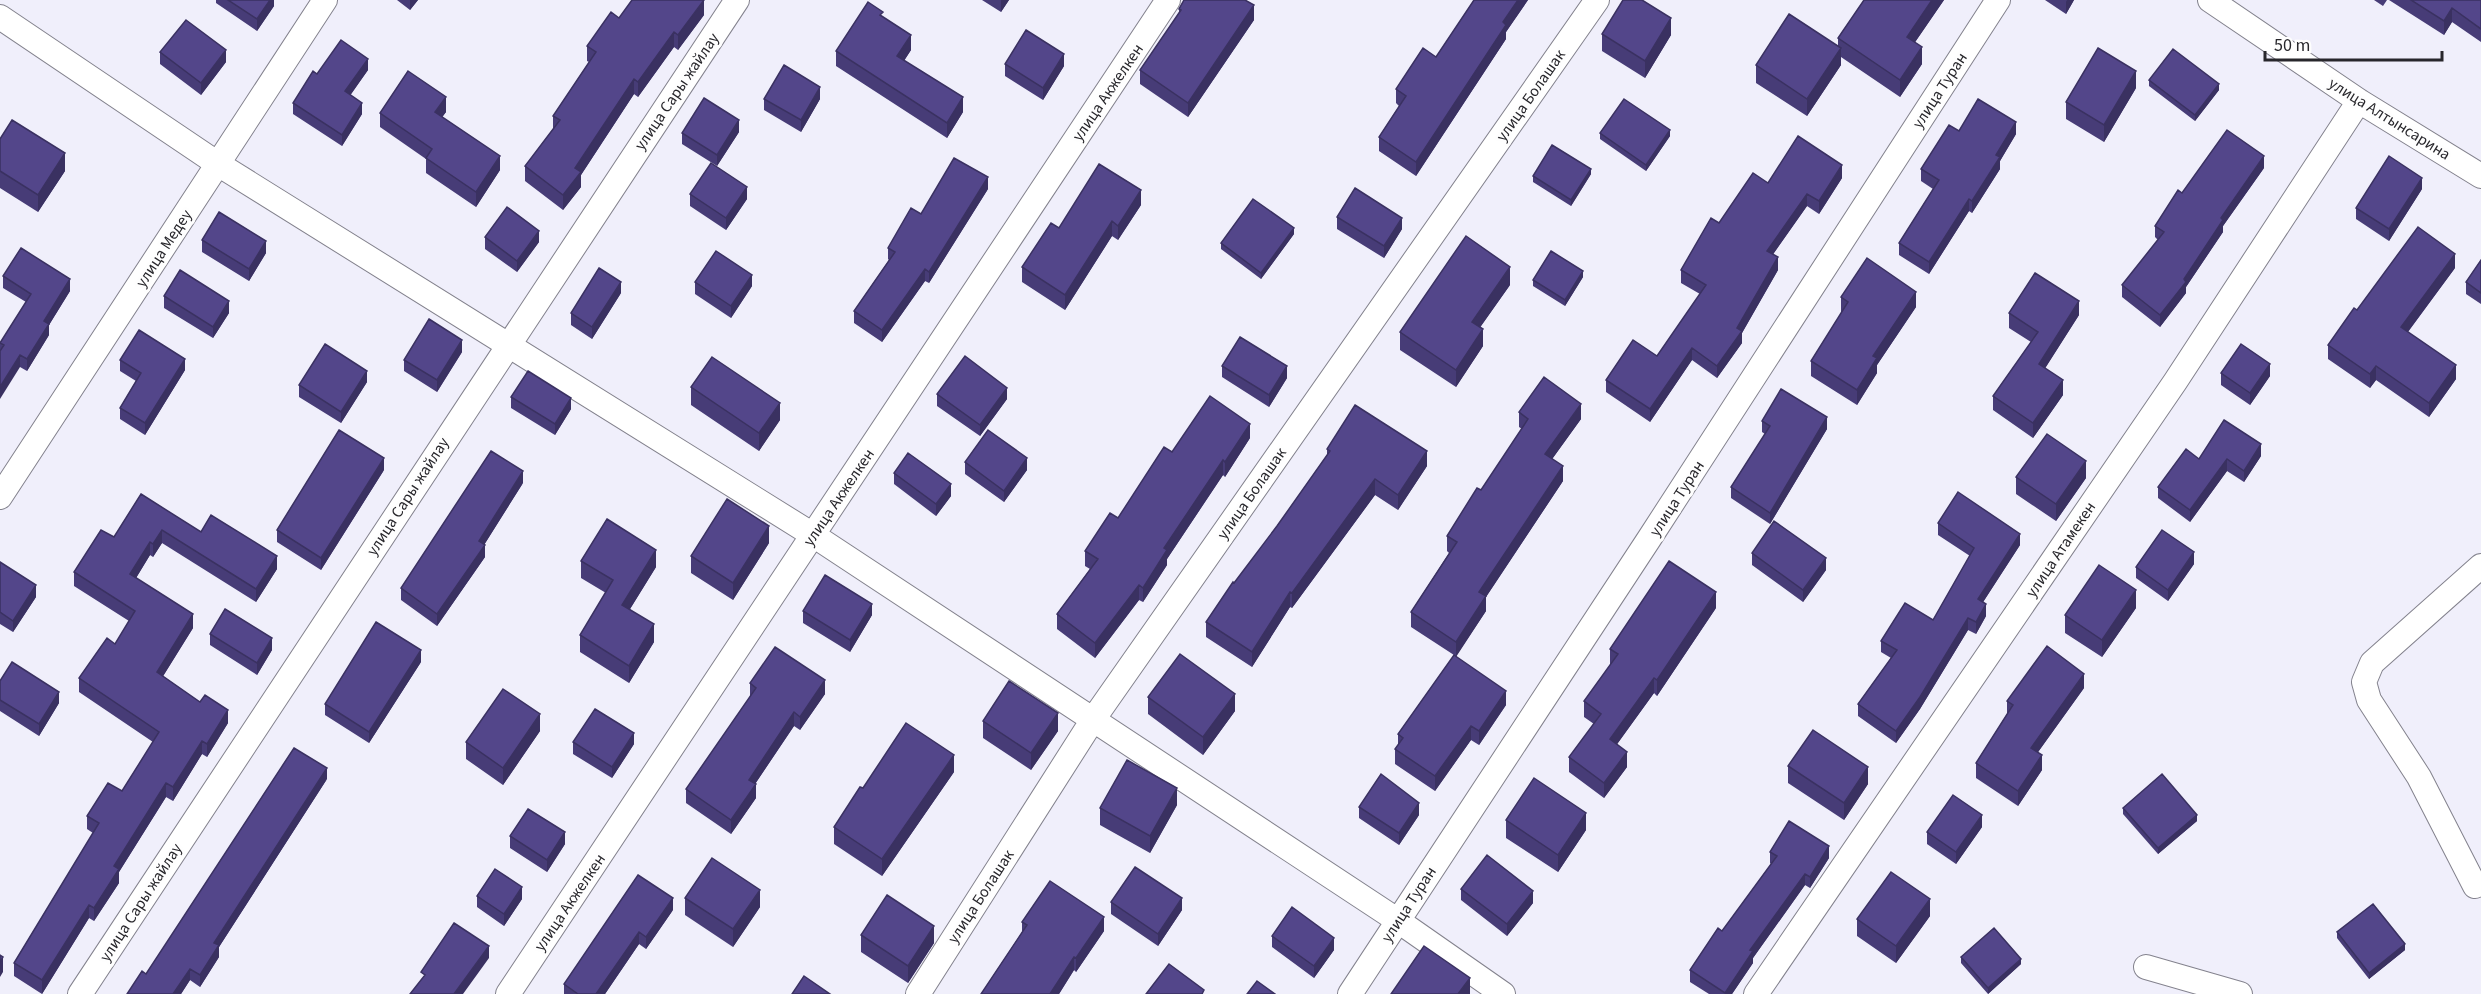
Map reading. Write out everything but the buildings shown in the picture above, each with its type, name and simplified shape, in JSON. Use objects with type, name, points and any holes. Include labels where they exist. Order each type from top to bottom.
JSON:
[{"type":"street","name":"улица Медеу","points":[[0,497],[325,0]]},
{"type":"street","name":"улица Сары жайлау","points":[[80,994],[737,0]]},
{"type":"street","name":"улица Акжелкен","points":[[508,994],[1168,0]]},
{"type":"street","name":"улица Болашак","points":[[918,994],[1092,721],[1597,0]]},
{"type":"street","name":"улица Туран","points":[[1350,994],[1649,539],[1998,0]]},
{"type":"street","name":"улица Алтынсарина","points":[[2210,0],[2359,101],[2481,176]]},
{"type":"street","points":[[0,17],[218,164],[813,535],[1397,920],[1503,994]]},
{"type":"street","name":"улица Атамекен","points":[[1756,994],[2175,382],[2359,101]]},
{"type":"street","points":[[2475,886],[2419,777],[2369,700],[2364,682],[2372,663],[2481,566]]},
{"type":"street","points":[[2145,967],[2240,994]]}]
